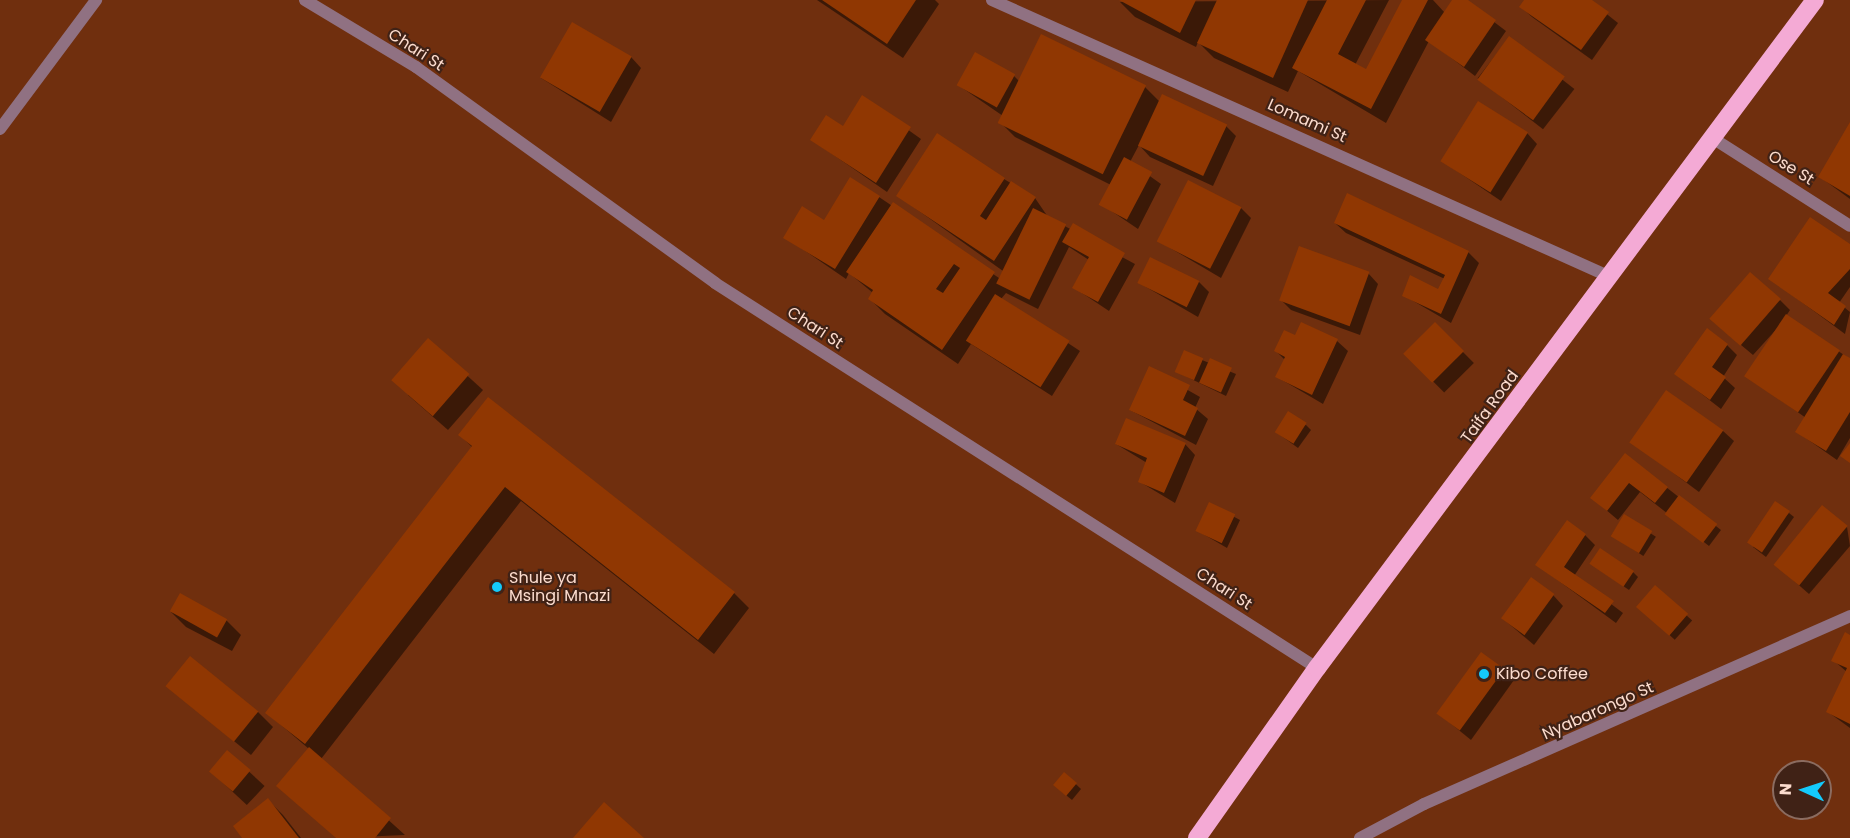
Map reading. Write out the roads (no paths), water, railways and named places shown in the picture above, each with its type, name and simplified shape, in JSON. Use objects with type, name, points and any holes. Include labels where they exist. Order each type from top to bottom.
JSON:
[{"type":"highway","name":"Taifa Road","points":[[1197,838],[1317,668],[1467,472],[1608,276],[1714,139],[1815,0]]},
{"type":"street","points":[[0,129],[96,0]]},
{"type":"street","name":"Chari St","points":[[305,0],[416,67],[714,283],[1317,668]]},
{"type":"street","name":"Lomami St","points":[[992,0],[1608,276]]},
{"type":"street","name":"Ose St","points":[[1714,139],[1850,226]]},
{"type":"street","name":"Nyabarongo St","points":[[1360,838],[1424,804],[1850,616]]},
{"type":"place","name":"Shule ya Msingi Mnazi","points":[[497,587]]},
{"type":"place","name":"Kibo Coffee","points":[[1484,674]]}]
